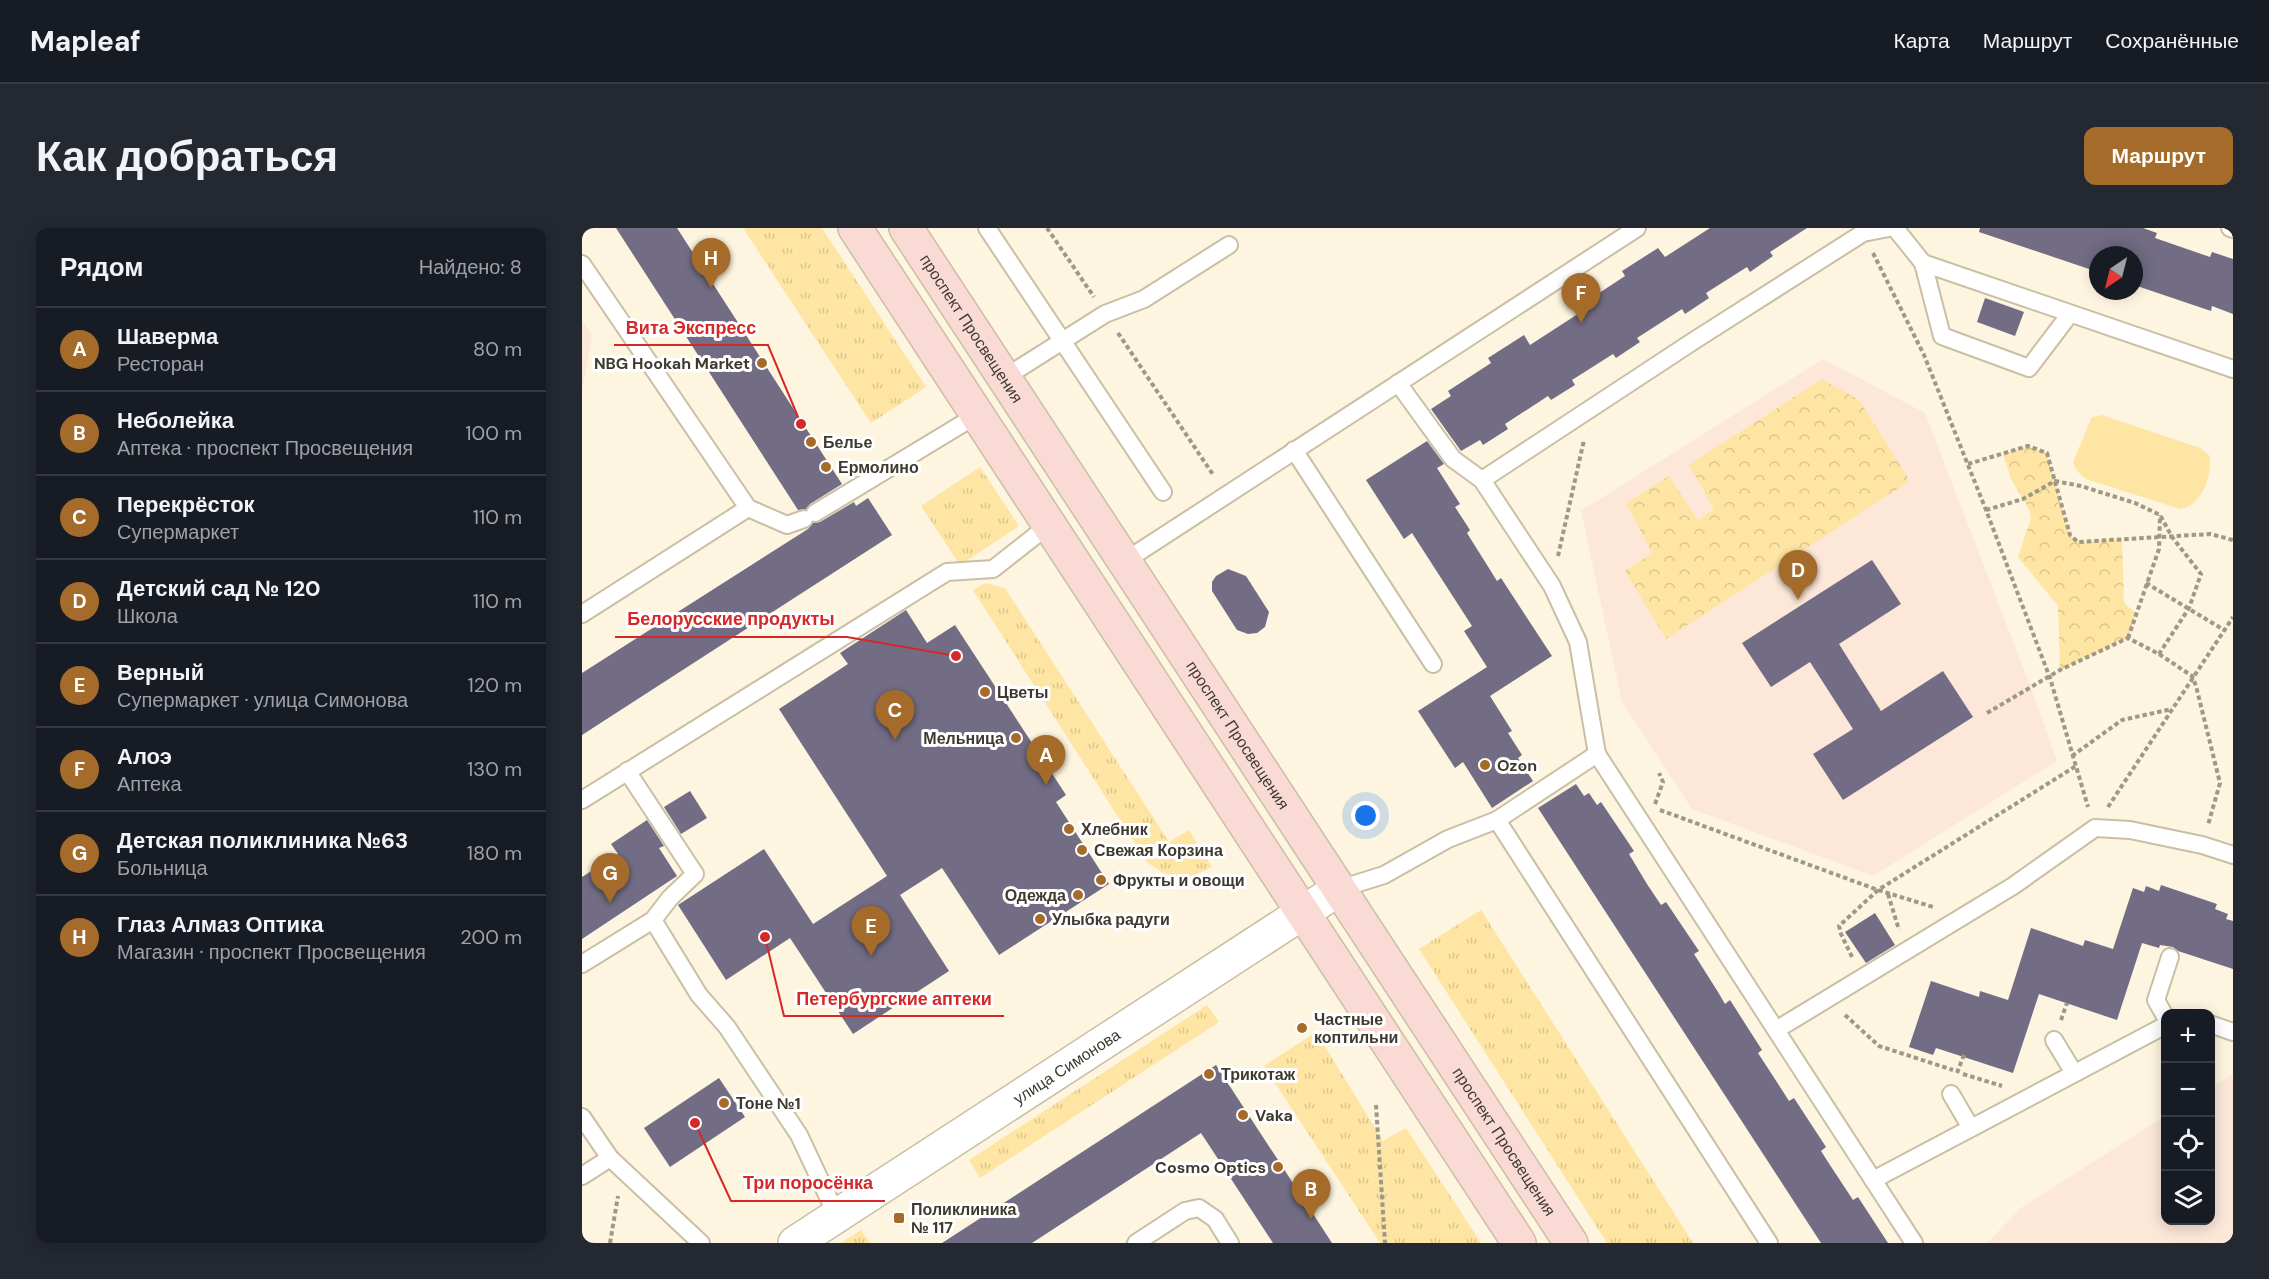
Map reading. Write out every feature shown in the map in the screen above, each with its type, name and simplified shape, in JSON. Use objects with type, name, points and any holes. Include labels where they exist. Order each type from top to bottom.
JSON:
[{"type":"main road","points":[[855,228],[1519,1243]]},
{"type":"main road","name":"проспект Просвещения","points":[[906,228],[1571,1243]]},
{"type":"street","name":"улица Симонова","points":[[795,1243],[1339,889]]},
{"type":"lane","points":[[987,228],[1163,492]]},
{"type":"lane","points":[[1125,561],[1637,228]]},
{"type":"lane","points":[[1482,480],[1863,233],[1889,228]]},
{"type":"lane","points":[[1895,228],[1923,262],[1942,336],[2029,368],[2070,314]]},
{"type":"lane","points":[[1004,378],[1104,314],[1144,299],[1229,245]]},
{"type":"lane","points":[[1923,262],[2233,369]]},
{"type":"lane","points":[[582,264],[748,508],[787,525],[810,516],[977,415]]},
{"type":"lane","points":[[1398,382],[1454,459],[1482,480],[1552,586],[1578,642],[1597,754],[1914,1243]]},
{"type":"lane","points":[[1294,450],[1433,664]]},
{"type":"lane","points":[[582,614],[748,508]]},
{"type":"lane","points":[[582,800],[947,572],[993,569],[1049,525]]},
{"type":"lane","points":[[1339,889],[1384,875],[1448,839],[1497,820],[1597,754]]},
{"type":"lane","points":[[582,964],[653,920],[670,898],[695,874],[627,771]]},
{"type":"lane","points":[[1497,820],[1769,1243]]},
{"type":"lane","points":[[1776,1030],[2013,886],[2095,828],[2130,830],[2202,845],[2233,855]]},
{"type":"lane","points":[[653,920],[699,995],[727,1027],[799,1135],[837,1216]]},
{"type":"lane","points":[[2161,1009],[2156,1000],[2170,957]]},
{"type":"lane","points":[[2215,1025],[2233,1032]]},
{"type":"lane","points":[[1873,1180],[2161,1028]]},
{"type":"lane","points":[[2054,1040],[2074,1073]]},
{"type":"lane","points":[[1951,1094],[1971,1128]]},
{"type":"lane","points":[[582,1117],[616,1164],[701,1243]]},
{"type":"lane","points":[[582,1176],[616,1164]]},
{"type":"lane","points":[[1136,1243],[1185,1211],[1199,1208],[1215,1219],[1230,1243]]},
{"type":"path","points":[[1047,228],[1226,495]]},
{"type":"path","points":[[1863,233],[1924,355],[1986,510],[2050,678],[2095,828]]},
{"type":"path","points":[[1552,586],[1591,408]]},
{"type":"path","points":[[1968,464],[2028,446],[2047,453],[2070,535],[2078,542],[2210,534],[2233,540]]},
{"type":"path","points":[[1986,510],[2023,499],[2055,481],[2080,486],[2135,503],[2160,515],[2172,537],[2201,574],[2189,608],[2159,654]]},
{"type":"path","points":[[1987,713],[2050,678],[2060,670],[2128,638],[2159,549],[2160,515]]},
{"type":"path","points":[[2146,583],[2224,630]]},
{"type":"path","points":[[2095,828],[2233,616]]},
{"type":"path","points":[[2128,638],[2159,654],[2193,676],[2220,783],[2202,845]]},
{"type":"path","points":[[2072,756],[2122,720],[2172,709]]},
{"type":"path","points":[[1861,977],[1839,926],[1878,890],[2076,766]]},
{"type":"path","points":[[1659,773],[1663,782],[1654,807],[1878,890],[1962,916]]},
{"type":"path","points":[[1888,893],[1905,950]]},
{"type":"path","points":[[1827,999],[1879,1046],[2031,1096]]},
{"type":"path","points":[[1376,1105],[1384,1243]]},
{"type":"path","points":[[610,1243],[616,1164]]},
{"type":"shaded area","points":[[582,320],[592,336],[582,391]]},
{"type":"shaded area","points":[[1823,359],[1925,413],[2057,761],[1873,876],[1692,809],[1622,702],[1581,511]]},
{"type":"shaded area","points":[[2233,1074],[2233,1243],[1987,1243],[2021,1208],[2161,1119],[2161,1225],[2215,1225],[2215,1085]]},
{"type":"green space","points":[[743,228],[822,228],[926,387],[871,423]]},
{"type":"green space","points":[[1822,379],[1859,400],[1910,481],[1666,639],[1625,571],[1652,553],[1626,503],[1669,476],[1698,520],[1714,509],[1689,465]]},
{"type":"green space","points":[[2102,415],[2200,448],[2210,456],[2207,481],[2195,502],[2180,509],[2086,479],[2077,471],[2073,462],[2092,417]]},
{"type":"green space","points":[[2028,446],[2047,453],[2070,535],[2079,542],[2122,539],[2124,603],[2136,613],[2128,638],[2060,670],[2058,606],[2018,557],[2031,518],[2029,509],[2011,479],[2003,454]]},
{"type":"green space","points":[[980,467],[1019,526],[960,565],[921,506]]},
{"type":"green space","points":[[985,583],[1005,588],[1169,842],[1189,830],[1212,867],[1194,875],[1178,877],[1164,873],[1147,862],[973,590]]},
{"type":"green space","points":[[1481,910],[1693,1243],[1607,1243],[1419,949]]},
{"type":"green space","points":[[1207,1005],[1219,1022],[980,1178],[969,1160]]},
{"type":"green space","points":[[1316,1032],[1383,1141],[1406,1128],[1481,1243],[1380,1243],[1264,1066]]},
{"type":"green space","points":[[861,1230],[870,1243],[841,1243]]},
{"type":"building","points":[[616,228],[677,228],[842,484],[810,504],[806,509],[798,510]]},
{"type":"building","points":[[1710,228],[1807,228],[1770,252],[1773,256],[1750,272],[1747,267],[1706,293],[1709,298],[1685,314],[1682,309],[1637,338],[1640,342],[1616,358],[1613,354],[1572,380],[1575,385],[1551,400],[1548,396],[1505,424],[1508,429],[1483,445],[1480,440],[1461,451],[1431,409],[1451,396],[1448,391],[1491,363],[1488,358],[1524,335],[1530,345],[1584,310],[1581,305],[1625,276],[1622,271],[1658,248],[1665,257]]},
{"type":"building","points":[[1980,228],[2143,228],[2157,233],[2155,238],[2210,257],[2212,252],[2233,259],[2233,314],[2212,306],[2211,311],[2143,288],[2143,246],[2089,246],[2089,269],[1979,232]]},
{"type":"building","points":[[1985,298],[2024,312],[2015,336],[1977,322]]},
{"type":"building","points":[[1427,441],[1444,464],[1437,468],[1460,504],[1455,507],[1470,530],[1467,533],[1497,581],[1501,578],[1552,656],[1490,696],[1512,731],[1508,733],[1522,755],[1518,758],[1533,781],[1492,808],[1463,762],[1455,768],[1418,711],[1487,667],[1464,631],[1472,626],[1412,533],[1404,539],[1366,480]]},
{"type":"building","points":[[868,498],[892,535],[582,735],[582,673],[808,529],[813,523],[820,522],[854,502],[856,506]]},
{"type":"building","points":[[1872,560],[1901,604],[1839,644],[1881,711],[1943,671],[1973,717],[1843,800],[1813,754],[1853,729],[1810,662],[1771,687],[1742,643]]},
{"type":"building","points":[[1228,569],[1246,576],[1269,612],[1265,627],[1257,633],[1248,634],[1237,630],[1212,591],[1212,582],[1216,576]]},
{"type":"building","points":[[906,610],[927,643],[955,625],[1066,795],[1056,802],[1109,884],[999,955],[942,868],[900,895],[949,971],[853,1034],[790,938],[726,980],[678,905],[764,849],[813,924],[887,876],[779,709],[848,664],[840,653]]},
{"type":"building","points":[[1576,784],[1584,796],[1589,793],[1597,805],[1601,802],[1634,851],[1629,854],[1647,884],[1661,905],[1666,902],[1699,951],[1694,954],[1725,1004],[1730,1000],[1762,1050],[1758,1053],[1789,1101],[1794,1098],[1826,1147],[1821,1151],[1828,1162],[1853,1200],[1858,1197],[1888,1243],[1821,1243],[1538,808]]},
{"type":"building","points":[[690,791],[707,818],[681,834],[664,807]]},
{"type":"building","points":[[647,820],[664,846],[659,848],[677,876],[582,939],[582,877],[618,854],[611,844]]},
{"type":"building","points":[[2161,885],[2217,904],[2215,909],[2228,914],[2226,919],[2233,921],[2233,969],[2178,951],[2173,947],[2160,945],[2159,948],[2142,943],[2117,1020],[2039,994],[2013,1073],[1936,1048],[1933,1055],[1909,1047],[1931,981],[1979,997],[1980,991],[2008,1000],[2031,928],[2083,946],[2085,940],[2113,949],[2133,888],[2144,892],[2146,886],[2159,891]]},
{"type":"building","points":[[1875,913],[1895,945],[1866,963],[1845,932]]},
{"type":"building","points":[[1216,1065],[1332,1243],[1273,1243],[1201,1133],[1032,1243],[942,1243]]},
{"type":"building","points":[[719,1078],[745,1117],[670,1167],[644,1128]]},
{"type":"place","name":"Глаз Алмаз Оптика","points":[[711,288]]},
{"type":"place","name":"Алоэ","points":[[1581,323]]},
{"type":"place","name":"NBG Hookah Market","points":[[762,363]]},
{"type":"place","name":"Вита Экспресс","points":[[801,424]]},
{"type":"place","name":"Белье","points":[[811,442]]},
{"type":"place","name":"Ермолино","points":[[826,467]]},
{"type":"place","name":"Детский сад № 120","points":[[1798,600]]},
{"type":"place","name":"Белорусские продукты","points":[[956,656]]},
{"type":"place","name":"Цветы","points":[[985,692]]},
{"type":"place","name":"Мельница","points":[[1016,738]]},
{"type":"place","name":"Перекрёсток","points":[[895,740]]},
{"type":"place","name":"Ozon","points":[[1485,765]]},
{"type":"place","name":"Шаверма","points":[[1046,785]]},
{"type":"place","name":"Хлебник","points":[[1069,829]]},
{"type":"place","name":"Свежая Корзина","points":[[1082,850]]},
{"type":"place","name":"Фрукты и овощи","points":[[1101,880]]},
{"type":"place","name":"Одежда","points":[[1078,895]]},
{"type":"place","name":"Детская поликлиника №63","points":[[610,903]]},
{"type":"place","name":"Улыбка радуги","points":[[1040,919]]},
{"type":"place","name":"Петербургские аптеки","points":[[765,937]]},
{"type":"place","name":"Верный","points":[[871,956]]},
{"type":"place","name":"Частные коптильни","points":[[1302,1028]]},
{"type":"place","name":"Трикотаж","points":[[1209,1074]]},
{"type":"place","name":"Тоне №1","points":[[724,1103]]},
{"type":"place","name":"Vaka","points":[[1243,1115]]},
{"type":"place","name":"Три поросёнка","points":[[695,1123]]},
{"type":"place","name":"Cosmo Optics","points":[[1278,1167]]},
{"type":"place","name":"Поликлиника № 117","points":[[899,1218]]},
{"type":"place","name":"Неболейка","points":[[1311,1219]]}]
